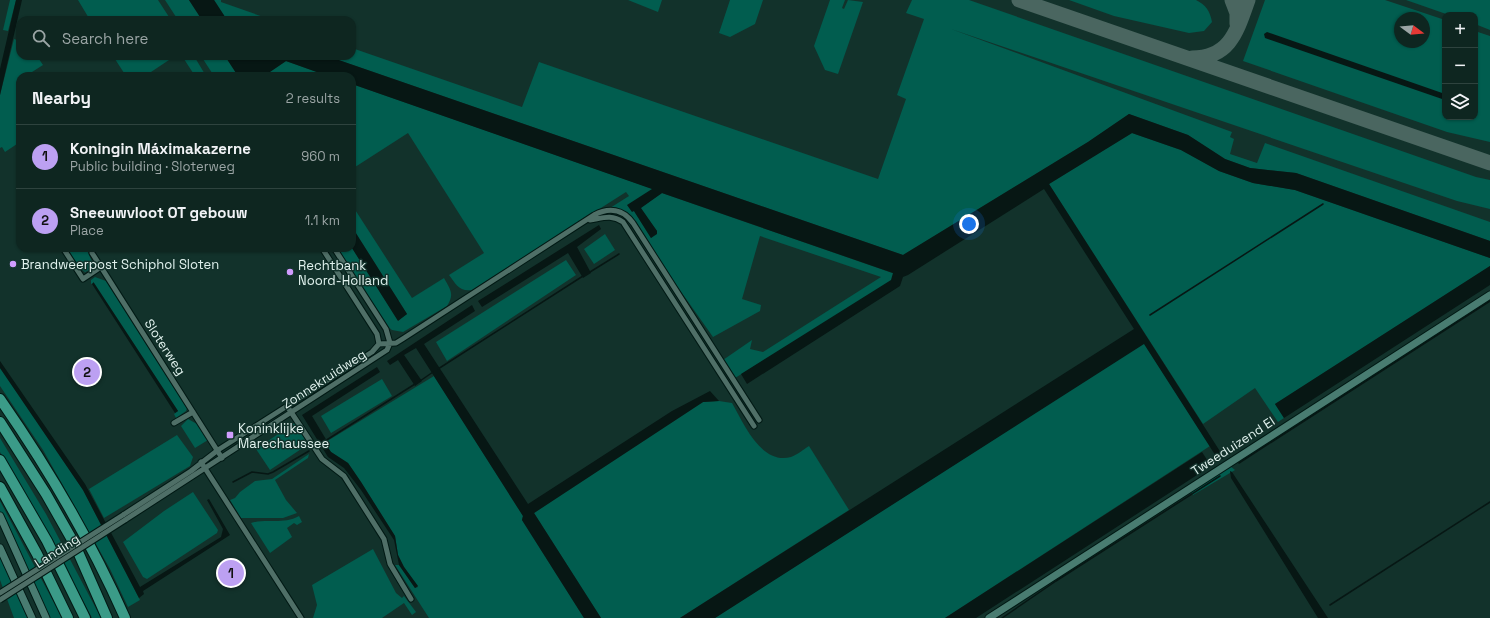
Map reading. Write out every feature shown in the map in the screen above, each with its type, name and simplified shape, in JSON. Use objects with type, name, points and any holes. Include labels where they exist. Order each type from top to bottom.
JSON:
[{"type":"highway","points":[[0,399],[56,486],[83,532],[125,618]]},
{"type":"highway","points":[[0,422],[46,494],[75,545],[107,618]]},
{"type":"highway","points":[[0,460],[47,541],[85,618]]},
{"type":"highway","points":[[0,487],[37,554],[68,618]]},
{"type":"street","name":"Zonnekruidweg","points":[[123,515],[218,450],[372,352],[379,344],[390,343],[404,338],[589,220],[594,215],[606,210],[616,211],[629,218],[759,420]]},
{"type":"street","points":[[589,220],[606,216],[613,217],[623,222],[754,426]]},
{"type":"street","points":[[66,252],[83,279],[101,267]]},
{"type":"street","name":"Sloterweg","points":[[92,252],[222,458]]},
{"type":"street","points":[[325,252],[377,334],[379,344]]},
{"type":"street","points":[[337,252],[386,329],[390,343]]},
{"type":"street","name":"Tweeduizend El","points":[[989,618],[1490,295]]},
{"type":"street","name":"Zonnekruidweg","points":[[125,520],[380,356],[387,350],[390,343]]},
{"type":"street","points":[[288,406],[322,459],[344,476],[384,539],[390,564],[411,599]]},
{"type":"street","points":[[174,423],[193,412]]},
{"type":"street","points":[[201,462],[301,618]]},
{"type":"street","name":"Landing","points":[[0,593],[123,515]]},
{"type":"street","points":[[0,516],[46,618]]},
{"type":"street","name":"Landing","points":[[0,600],[125,520]]},
{"type":"street","points":[[0,548],[32,618]]},
{"type":"green space","points":[[10,0],[16,0],[8,31],[3,30]]},
{"type":"green space","points":[[78,0],[158,0],[168,16],[88,16]]},
{"type":"green space","points":[[165,0],[189,0],[199,16],[175,16]]},
{"type":"green space","points":[[214,0],[221,0],[221,2],[261,16],[224,16]]},
{"type":"green space","points":[[628,0],[662,0],[658,12]]},
{"type":"green space","points":[[730,0],[763,0],[755,24],[730,37],[719,33]]},
{"type":"green space","points":[[830,0],[845,0],[842,8],[844,9],[848,0],[863,2],[838,74],[825,70],[814,46]]},
{"type":"green space","points":[[912,0],[969,0],[1476,177],[1490,180],[1490,209],[1457,201],[951,29],[1232,132],[1230,137],[1234,139],[1230,154],[1257,163],[1265,143],[1490,222],[1490,241],[1296,173],[1250,168],[1225,159],[1188,135],[1129,114],[1088,142],[903,255],[339,60],[356,60],[356,49],[522,107],[539,62],[878,179],[906,99],[897,95],[924,19],[906,13]]},
{"type":"green space","points":[[1069,0],[1196,0],[1207,9],[1212,22],[1204,31],[1189,33],[1114,16]]},
{"type":"green space","points":[[1265,0],[1385,0],[1421,12],[1394,12],[1394,48],[1430,48],[1430,15],[1442,19],[1442,120],[1478,120],[1478,32],[1490,36],[1490,142],[1447,132],[1243,61]]},
{"type":"green space","points":[[1406,0],[1490,0],[1490,30],[1478,25],[1478,12],[1442,13]]},
{"type":"green space","points":[[14,39],[16,40],[16,60],[40,60],[43,65],[32,72],[16,72],[16,145],[5,152],[2,147],[0,148],[0,95]]},
{"type":"green space","points":[[116,60],[169,60],[151,72],[123,72]]},
{"type":"green space","points":[[185,60],[196,60],[204,72],[192,72]]},
{"type":"green space","points":[[204,60],[228,60],[235,72],[211,72]]},
{"type":"green space","points":[[286,61],[317,72],[270,72]]},
{"type":"green space","points":[[356,85],[653,189],[634,211],[651,238],[657,231],[640,208],[662,193],[901,276],[735,378],[723,360],[752,340],[750,349],[763,352],[881,277],[760,236],[742,299],[761,305],[760,311],[713,337],[677,286],[633,218],[627,214],[610,208],[629,196],[626,192],[472,290],[464,290],[458,287],[449,275],[484,253],[408,133],[356,166]]},
{"type":"green space","points":[[1132,133],[1181,150],[1219,171],[1253,183],[1295,190],[1490,258],[1490,266],[1275,404],[1284,418],[1278,422],[1255,388],[1203,424],[1049,184]]},
{"type":"green space","points":[[356,211],[412,298],[444,278],[450,289],[451,298],[447,306],[403,332],[392,330],[386,325],[340,252],[355,252],[398,320],[407,314],[356,233]]},
{"type":"green space","points":[[605,234],[615,250],[594,264],[584,249]]},
{"type":"green space","points":[[70,252],[88,252],[93,264],[91,269],[85,272],[80,268]]},
{"type":"green space","points":[[566,260],[576,275],[447,361],[436,342]]},
{"type":"green space","points":[[95,277],[106,281],[187,408],[186,411],[176,418],[174,414],[178,411],[94,283],[91,284],[91,280]]},
{"type":"green space","points":[[1144,343],[1210,446],[945,618],[715,618]]},
{"type":"green space","points":[[0,368],[83,490],[140,600],[128,607],[110,569],[43,450],[0,386]]},
{"type":"green space","points":[[434,376],[523,516],[522,520],[584,618],[429,618],[395,565],[399,565],[415,588],[418,587],[404,567],[398,555],[395,536],[361,482],[348,463],[331,452],[324,443]]},
{"type":"green space","points":[[382,379],[392,396],[331,433],[321,416]]},
{"type":"green space","points":[[719,401],[732,403],[755,441],[762,449],[771,455],[780,458],[791,457],[809,446],[849,510],[680,618],[601,618],[534,513],[703,402]]},
{"type":"green space","points":[[188,419],[197,424],[208,440],[195,448],[181,426]]},
{"type":"green space","points":[[299,420],[313,441],[270,470],[256,449]]},
{"type":"green space","points":[[177,435],[193,457],[190,466],[104,518],[89,489]]},
{"type":"green space","points":[[0,438],[46,514],[101,618],[92,618],[42,522],[0,452]]},
{"type":"green space","points":[[309,454],[308,458],[275,480],[286,500],[297,513],[283,518],[241,518],[230,500],[235,498],[240,492],[255,481],[272,479]]},
{"type":"green space","points":[[1230,466],[1235,470],[1193,495],[1190,491]]},
{"type":"green space","points":[[193,492],[218,530],[217,533],[147,579],[143,577],[123,542],[164,511]]},
{"type":"green space","points":[[0,501],[62,618],[49,618],[0,512]]},
{"type":"green space","points":[[299,516],[302,522],[297,525],[294,523],[287,528],[292,537],[270,553],[251,523],[281,521],[293,519]]},
{"type":"green space","points":[[373,549],[396,593],[402,598],[404,596],[416,612],[412,615],[404,603],[382,618],[313,618],[317,605],[312,585]]},
{"type":"green space","points":[[0,551],[28,618],[14,618],[0,580]]},
{"type":"shaded area","points":[[16,0],[22,0],[18,16],[16,16],[16,26],[0,95],[0,69]]},
{"type":"shaded area","points":[[189,0],[214,0],[224,16],[199,16]]},
{"type":"shaded area","points":[[1267,32],[1442,93],[1442,99],[1265,38],[1264,34]]},
{"type":"shaded area","points":[[228,60],[339,60],[903,255],[1088,142],[1129,114],[1188,135],[1225,159],[1250,168],[1296,173],[1490,241],[1490,258],[1295,190],[1253,183],[1219,171],[1181,150],[1132,133],[1049,184],[1223,456],[1232,450],[1233,452],[1219,461],[1144,344],[715,618],[680,618],[1134,329],[1044,189],[903,277],[900,286],[747,384],[741,374],[891,280],[893,273],[662,193],[641,208],[657,231],[657,234],[651,238],[634,211],[632,212],[627,205],[652,189],[356,85],[356,72],[317,72],[286,61],[270,72],[235,72]]},
{"type":"shaded area","points":[[599,225],[601,229],[577,247],[591,273],[583,278],[568,253],[482,307],[478,301]]},
{"type":"shaded area","points":[[356,233],[407,314],[398,321],[355,252],[356,252]]},
{"type":"shaded area","points":[[1490,266],[1490,285],[1284,418],[1275,404]]},
{"type":"shaded area","points":[[94,282],[178,411],[175,413],[92,284]]},
{"type":"shaded area","points":[[472,305],[475,311],[424,344],[528,504],[672,411],[710,391],[719,401],[703,402],[534,513],[601,618],[584,618],[522,520],[523,516],[416,348],[404,355],[422,381],[415,386],[398,360],[390,365],[387,361]]},
{"type":"shaded area","points":[[0,361],[85,484],[140,587],[221,537],[223,529],[207,500],[209,499],[230,535],[143,591],[144,594],[139,598],[83,490],[0,368]]},
{"type":"shaded area","points":[[377,367],[380,372],[312,416],[327,441],[325,443],[331,452],[348,463],[395,536],[398,555],[404,567],[418,586],[415,588],[399,565],[394,540],[361,490],[344,468],[328,457],[302,415]]},
{"type":"shaded area","points":[[1202,452],[1211,466],[976,618],[945,618]]},
{"type":"shaded area","points":[[1230,471],[1328,618],[1318,618],[1231,478]]},
{"type":"waterway","points":[[1150,315],[1323,204]]},
{"type":"waterway","points":[[590,272],[619,254]]},
{"type":"waterway","points":[[438,369],[583,276]]},
{"type":"waterway","points":[[1239,463],[1490,301]]},
{"type":"waterway","points":[[420,381],[433,372]]},
{"type":"waterway","points":[[325,441],[415,384]]},
{"type":"waterway","points":[[233,482],[252,472],[268,474],[273,472],[309,451]]},
{"type":"waterway","points":[[1002,618],[1056,581],[1220,476]]},
{"type":"waterway","points":[[1330,605],[1490,502]]},
{"type":"taxiway","points":[[1019,0],[1490,163]]},
{"type":"taxiway","points":[[1232,0],[1237,13],[1237,24]]},
{"type":"taxiway","points":[[1192,58],[1205,57],[1224,48],[1235,32],[1248,0]]},
{"type":"place","name":"Brandweerpost Schiphol Sloten","points":[[13,264]]},
{"type":"place","name":"Rechtbank Noord-Holland","points":[[290,272]]},
{"type":"place","name":"Sneeuwvloot OT gebouw","points":[[87,372]]},
{"type":"place","name":"Koninklijke Marechaussee","points":[[230,435]]},
{"type":"place","name":"Koningin Máximakazerne","points":[[231,573]]}]
